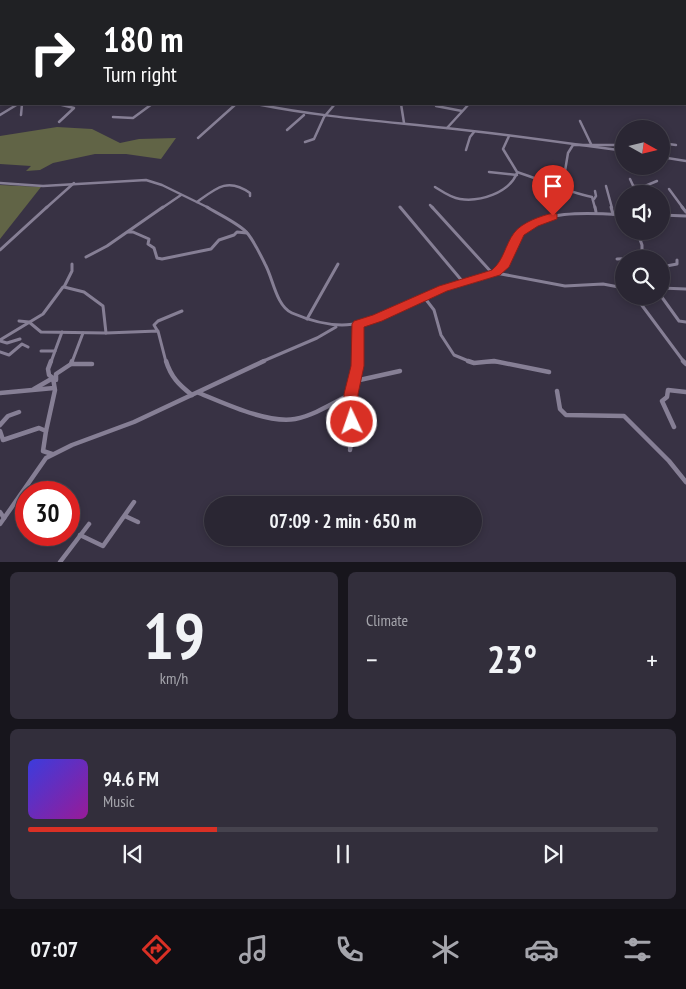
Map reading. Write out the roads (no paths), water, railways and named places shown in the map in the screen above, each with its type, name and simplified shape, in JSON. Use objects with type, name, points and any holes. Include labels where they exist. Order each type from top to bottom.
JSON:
[{"type":"street","points":[[0,115],[16,105]]},
{"type":"street","points":[[21,115],[22,105]]},
{"type":"street","points":[[59,122],[74,108],[62,105]]},
{"type":"street","points":[[113,117],[133,118],[151,105]]},
{"type":"street","points":[[198,138],[235,105]]},
{"type":"street","points":[[267,105],[324,117],[448,128],[615,150]]},
{"type":"street","points":[[305,142],[306,140],[314,139],[324,117],[334,105]]},
{"type":"street","points":[[401,105],[404,124]]},
{"type":"street","points":[[436,105],[462,111]]},
{"type":"street","points":[[448,128],[468,105]]},
{"type":"street","points":[[287,130],[304,114]]},
{"type":"street","points":[[580,121],[591,144]]},
{"type":"street","points":[[466,150],[474,131]]},
{"type":"street","points":[[435,187],[458,199],[485,197],[504,189],[517,173],[516,166],[503,149],[508,136]]},
{"type":"street","points":[[670,144],[676,145]]},
{"type":"street","points":[[535,178],[565,171],[565,163],[570,147],[573,145],[615,145]]},
{"type":"street","points":[[670,158],[686,161]]},
{"type":"street","points":[[489,172],[517,173],[594,199]]},
{"type":"street","points":[[630,179],[633,185]]},
{"type":"street","points":[[0,183],[43,186],[143,180],[156,183],[197,202],[248,233],[266,265],[284,308],[308,319],[336,326],[358,324],[378,318],[424,296],[494,273],[501,269],[509,256],[516,238],[528,227],[553,216],[596,212],[613,214],[606,186]]},
{"type":"street","points":[[647,185],[657,181]]},
{"type":"street","points":[[0,250],[75,183]]},
{"type":"street","points":[[197,202],[218,186],[225,184],[241,186],[250,193],[250,196]]},
{"type":"street","points":[[670,190],[686,212]]},
{"type":"street","points":[[595,191],[596,212]]},
{"type":"street","points":[[86,257],[128,232],[181,195]]},
{"type":"street","points":[[430,206],[494,273],[565,286],[603,284],[615,286]]},
{"type":"street","points":[[400,207],[463,282]]},
{"type":"street","points":[[670,215],[686,216]]},
{"type":"street","points":[[128,232],[133,232],[149,239],[148,244],[154,248],[157,258],[162,259],[211,249],[219,240],[234,235],[242,229]]},
{"type":"street","points":[[237,232],[248,233]]},
{"type":"street","points":[[670,266],[677,264],[677,260]]},
{"type":"street","points":[[0,340],[43,314],[64,286],[72,271],[72,264]]},
{"type":"street","points":[[308,319],[338,264]]},
{"type":"street","points":[[501,269],[507,274]]},
{"type":"street","points":[[64,286],[84,292],[90,295],[94,301],[104,306],[106,334]]},
{"type":"street","points":[[670,288],[686,289]]},
{"type":"street","points":[[424,296],[434,310],[441,335],[454,355],[474,363],[494,361],[549,372]]},
{"type":"street","points":[[642,305],[686,364]]},
{"type":"street","points":[[667,305],[679,321],[686,322]]},
{"type":"street","points":[[182,311],[158,320],[154,326],[162,340],[163,353],[169,371],[177,384],[192,395]]},
{"type":"street","points":[[19,321],[29,322],[41,332],[106,334],[157,331]]},
{"type":"street","points":[[350,450],[353,429],[351,394],[355,381],[358,354],[358,324]]},
{"type":"street","points":[[0,524],[46,458],[94,436],[134,422],[198,393],[269,358],[317,338],[336,326]]},
{"type":"street","points":[[53,454],[43,451],[54,388],[53,379],[49,375],[48,368],[62,332]]},
{"type":"street","points":[[72,364],[83,333]]},
{"type":"street","points":[[0,340],[7,343],[20,339]]},
{"type":"street","points":[[0,352],[9,355],[22,344],[28,347]]},
{"type":"street","points":[[41,351],[55,351]]},
{"type":"street","points":[[33,390],[53,379],[56,380],[56,374],[61,372],[64,366],[92,364]]},
{"type":"street","points":[[355,381],[400,371]]},
{"type":"street","points":[[0,393],[54,388]]},
{"type":"street","points":[[674,427],[662,400],[667,397],[668,390],[686,392]]},
{"type":"street","points":[[557,391],[560,409],[566,415],[624,416],[660,451],[686,482]]},
{"type":"street","points":[[198,393],[219,402],[275,419],[286,420],[302,417],[351,394]]},
{"type":"street","points":[[0,425],[10,414],[18,412]]},
{"type":"street","points":[[0,431],[3,440],[39,428],[46,431]]},
{"type":"street","points":[[88,524],[80,535],[103,546],[134,502]]},
{"type":"street","points":[[0,512],[4,518]]},
{"type":"street","points":[[125,516],[138,522]]},
{"type":"street","points":[[60,562],[72,546]]}]
